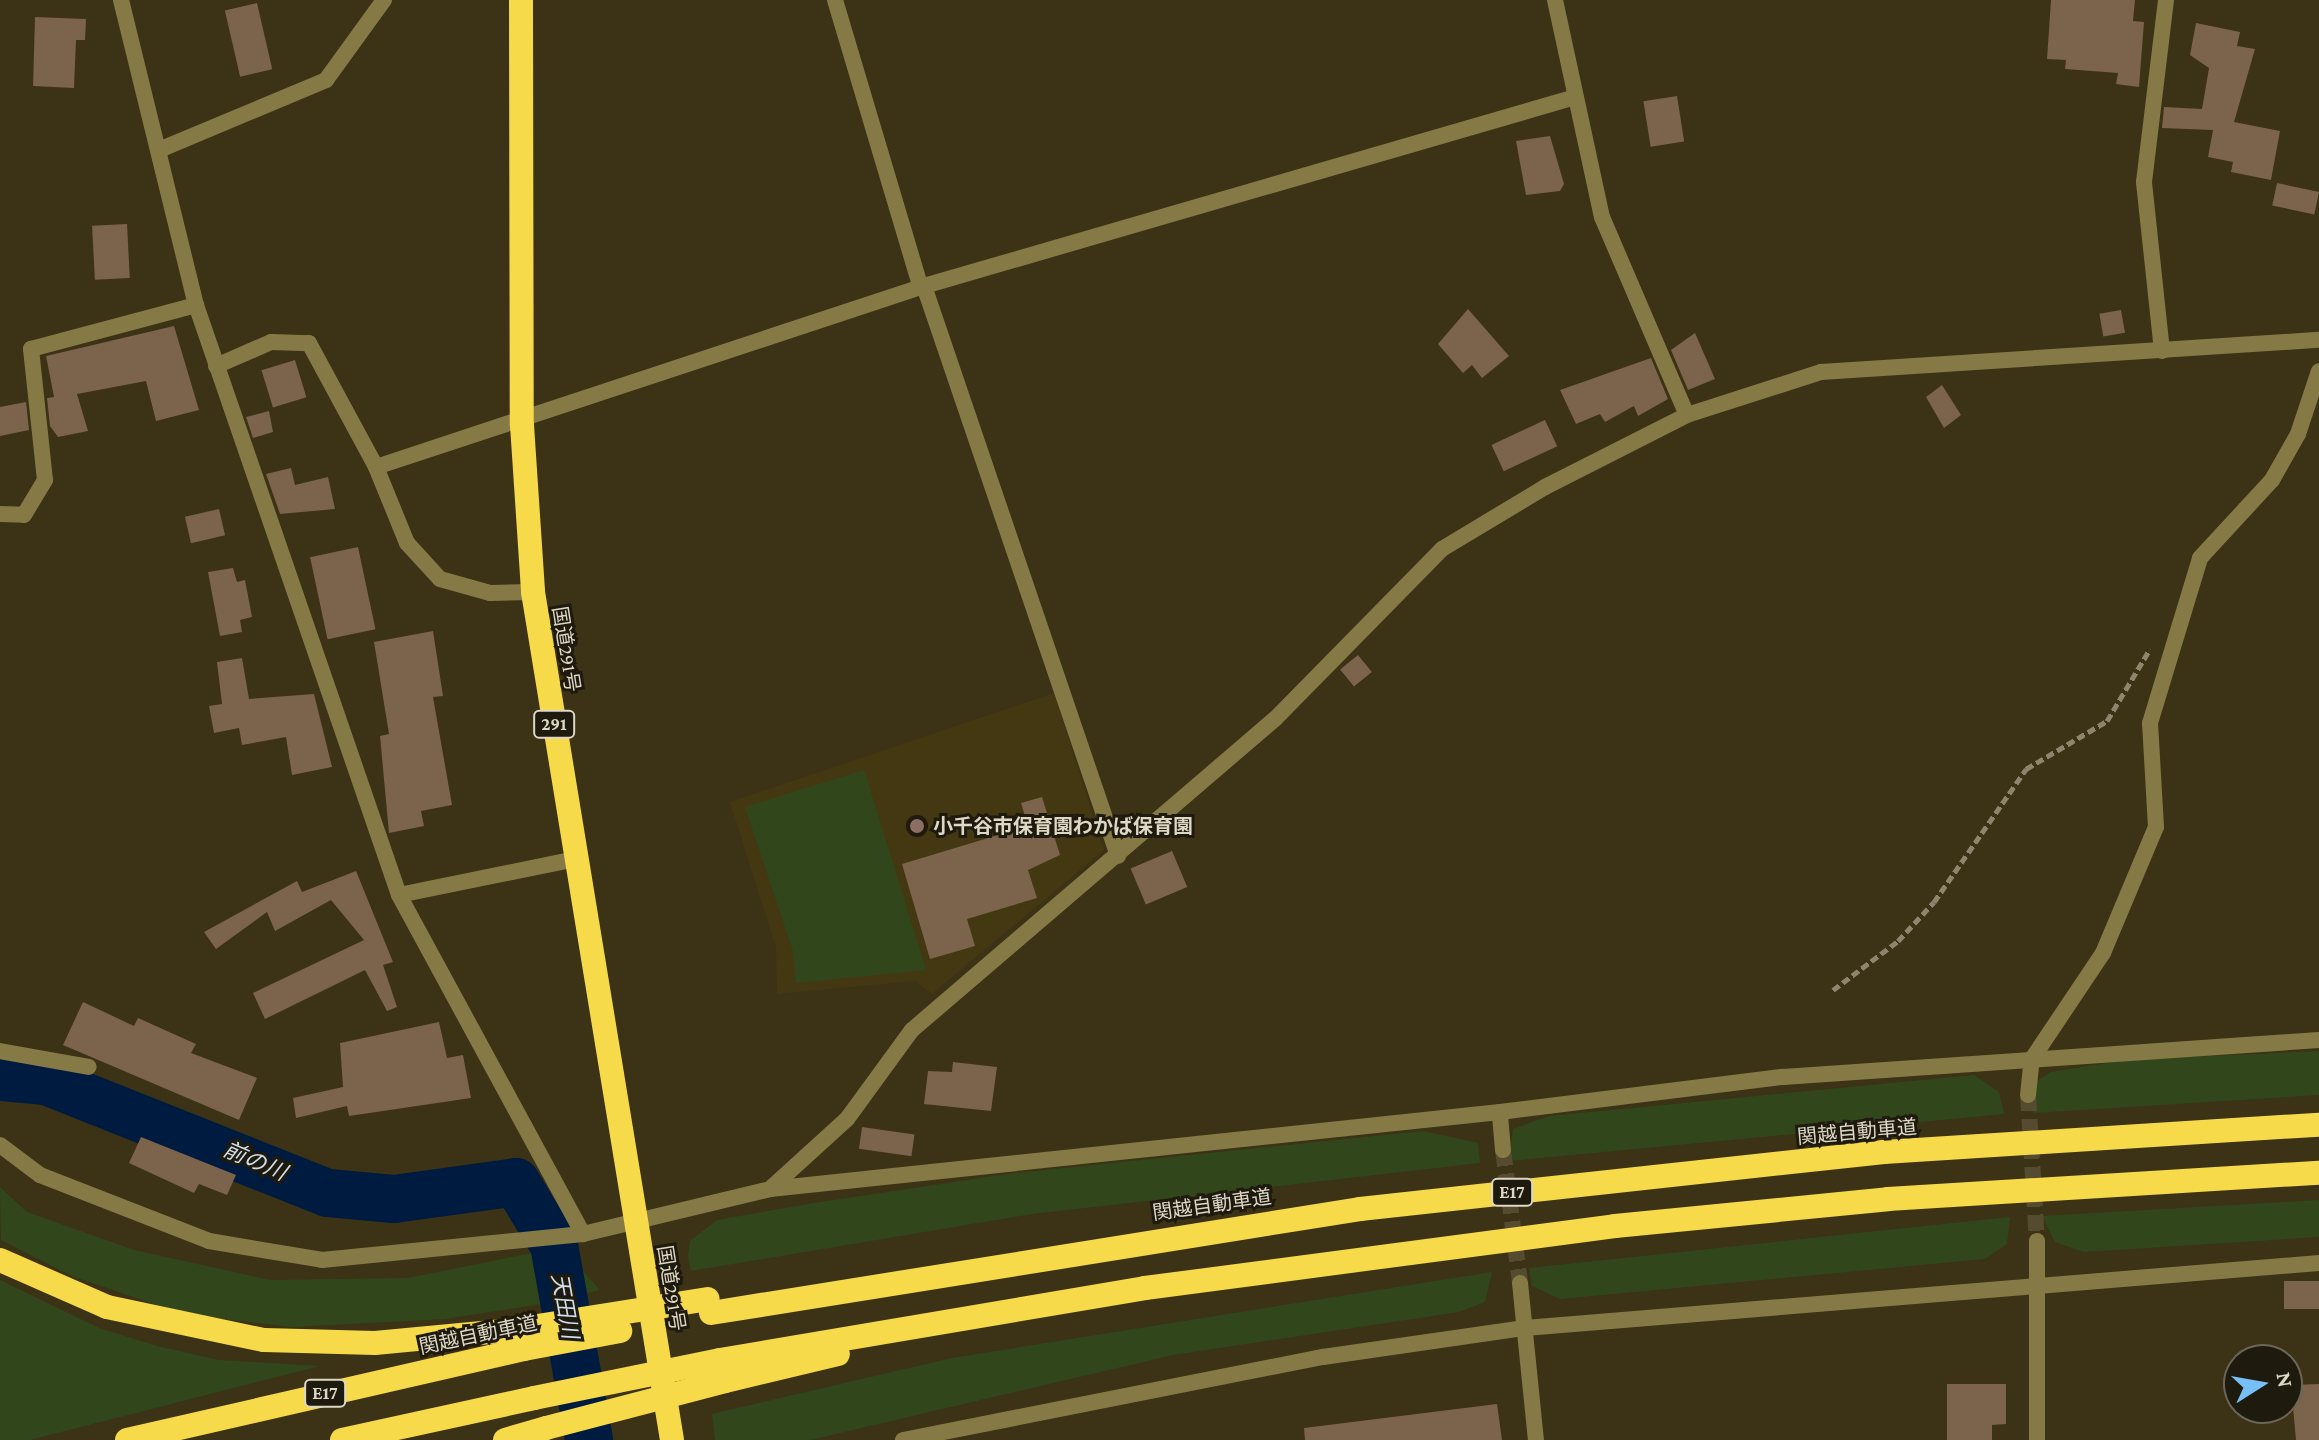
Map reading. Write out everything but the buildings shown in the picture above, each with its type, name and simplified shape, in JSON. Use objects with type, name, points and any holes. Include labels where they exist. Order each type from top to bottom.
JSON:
[{"type":"highway","name":"国道291号","points":[[521,0],[522,425],[533,592],[672,1440]]},
{"type":"highway","name":"関越自動車道","points":[[127,1440],[518,1340],[709,1306],[1141,1239],[1884,1152],[2319,1125]]},
{"type":"highway","name":"E17","points":[[722,1371],[1145,1288],[1569,1232],[1888,1199],[2319,1173]]},
{"type":"highway","points":[[0,1260],[107,1307],[250,1338],[375,1343],[518,1340]]},
{"type":"highway","points":[[342,1440],[534,1398],[722,1371]]},
{"type":"highway","points":[[505,1440],[722,1371]]},
{"type":"street","points":[[121,0],[196,305],[399,895],[583,1234]]},
{"type":"street","points":[[159,150],[326,80],[384,0]]},
{"type":"street","points":[[835,0],[922,287],[1118,856]]},
{"type":"street","points":[[1555,0],[1572,98],[1602,217],[1687,415]]},
{"type":"street","points":[[2162,351],[2144,182],[2166,0]]},
{"type":"street","points":[[376,467],[522,425],[922,287],[1572,98]]},
{"type":"street","points":[[2,518],[24,515],[45,480],[31,349],[196,305]]},
{"type":"street","points":[[770,1189],[847,1119],[912,1030],[1275,719],[1442,549],[1687,415],[1821,372],[2319,340]]},
{"type":"street","points":[[216,366],[271,342],[309,343],[376,467],[407,543],[440,579],[490,593],[533,592]]},
{"type":"street","points":[[2028,1095],[2032,1059],[2103,953],[2156,827],[2150,723],[2200,558],[2272,480],[2298,434],[2319,371]]},
{"type":"street","points":[[399,895],[576,859]]},
{"type":"street","points":[[0,1145],[40,1175],[209,1241],[322,1260],[583,1234],[770,1189],[1500,1112],[1783,1077],[2319,1040]]},
{"type":"street","points":[[0,1051],[89,1067]]},
{"type":"street","points":[[1500,1112],[1503,1150]]},
{"type":"street","points":[[2037,1241],[2037,1440]]},
{"type":"street","points":[[903,1440],[968,1432],[1323,1357],[1525,1328],[2037,1283],[2319,1263]]},
{"type":"street","points":[[1520,1283],[1536,1440]]},
{"type":"path","points":[[1833,990],[1898,941],[1934,902],[2026,769],[2107,721],[2142,658],[2181,616]]},
{"type":"shaded area","name":"小千谷市保育園わかば保育園","points":[[1054,693],[1104,850],[932,994],[915,981],[777,994],[776,948],[730,802]]},
{"type":"green space","points":[[864,770],[926,970],[796,983],[793,951],[745,807]]},
{"type":"green space","points":[[2319,1051],[2319,1095],[2033,1113],[2035,1082],[2051,1072],[2125,1060]]},
{"type":"green space","points":[[1974,1075],[1999,1092],[2004,1114],[1509,1161],[1513,1129],[1549,1116]]},
{"type":"green space","points":[[1423,1131],[1478,1143],[1480,1163],[1032,1214],[691,1271],[688,1256],[690,1241],[717,1220],[814,1203],[1007,1174]]},
{"type":"green space","points":[[0,1187],[27,1212],[134,1250],[270,1280],[408,1278],[532,1253],[548,1303],[445,1319],[292,1327],[183,1314],[72,1276],[1,1240]]},
{"type":"green space","points":[[2319,1200],[2319,1237],[2084,1252],[2055,1242],[2042,1216]]},
{"type":"green space","points":[[2010,1217],[2007,1244],[1985,1259],[1560,1299],[1532,1286],[1529,1268]]},
{"type":"green space","points":[[564,1250],[600,1290],[571,1297],[568,1283],[581,1273],[573,1265],[564,1271]]},
{"type":"green space","points":[[1492,1272],[1485,1302],[1459,1312],[1173,1355],[810,1440],[715,1440],[712,1414],[952,1358]]},
{"type":"green space","points":[[0,1280],[99,1328],[157,1346],[219,1360],[320,1366],[30,1440],[0,1440]]},
{"type":"waterway","name":"前の川","points":[[0,1077],[46,1081],[328,1193],[394,1199],[516,1182],[554,1245],[589,1440]]},
{"type":"tunnel","points":[[2028,1095],[2037,1241]]},
{"type":"tunnel","points":[[1503,1150],[1520,1283]]},
{"type":"place","name":"小千谷市保育園わかば保育園","points":[[917,826]]},
{"type":"water label","name":"天田川","points":[[565,1306]]}]
